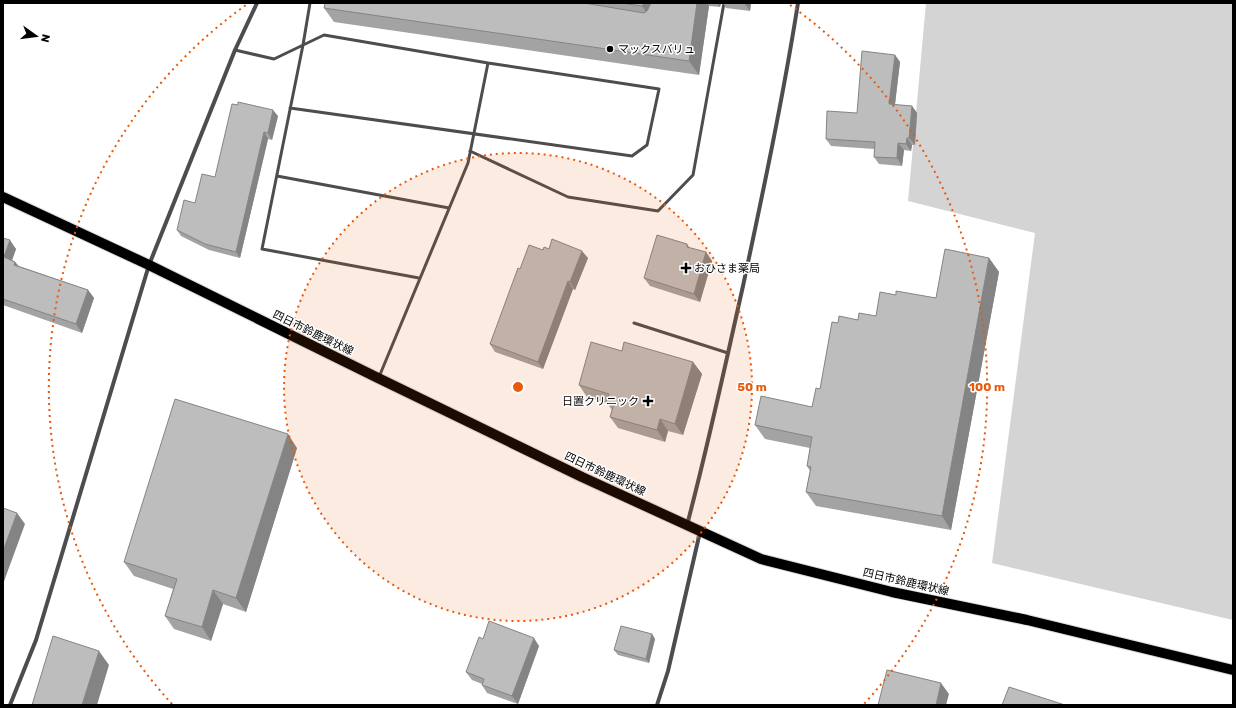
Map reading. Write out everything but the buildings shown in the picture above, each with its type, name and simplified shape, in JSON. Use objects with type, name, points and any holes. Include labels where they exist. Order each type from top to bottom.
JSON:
[{"type":"main road","name":"四日市鈴鹿環状線","points":[[3,197],[149,265],[582,477],[761,559],[892,592],[1027,620],[1233,670]]},
{"type":"street","points":[[10,705],[36,640],[149,265],[235,50],[257,3]]},
{"type":"street","points":[[687,526],[728,352],[787,72],[798,3]]},
{"type":"street","points":[[657,705],[668,671],[700,532]]},
{"type":"lane","points":[[310,3],[304,45],[262,249],[419,278]]},
{"type":"lane","points":[[470,151],[568,196],[658,210],[693,175],[724,3]]},
{"type":"lane","points":[[235,50],[274,59],[324,35],[488,63],[659,89],[647,145],[632,156],[290,108]]},
{"type":"lane","points":[[378,378],[468,163],[488,63]]},
{"type":"lane","points":[[277,176],[449,208]]},
{"type":"lane","points":[[634,323],[728,352]]},
{"type":"shaded area","points":[[926,3],[1233,3],[1233,620],[992,563],[1035,233],[908,201]]},
{"type":"place","name":"マックスバリュ","points":[[610,49]]},
{"type":"place","name":"おひさま薬局","points":[[686,268]]},
{"type":"place","name":"日置クリニック","points":[[648,401]]}]
